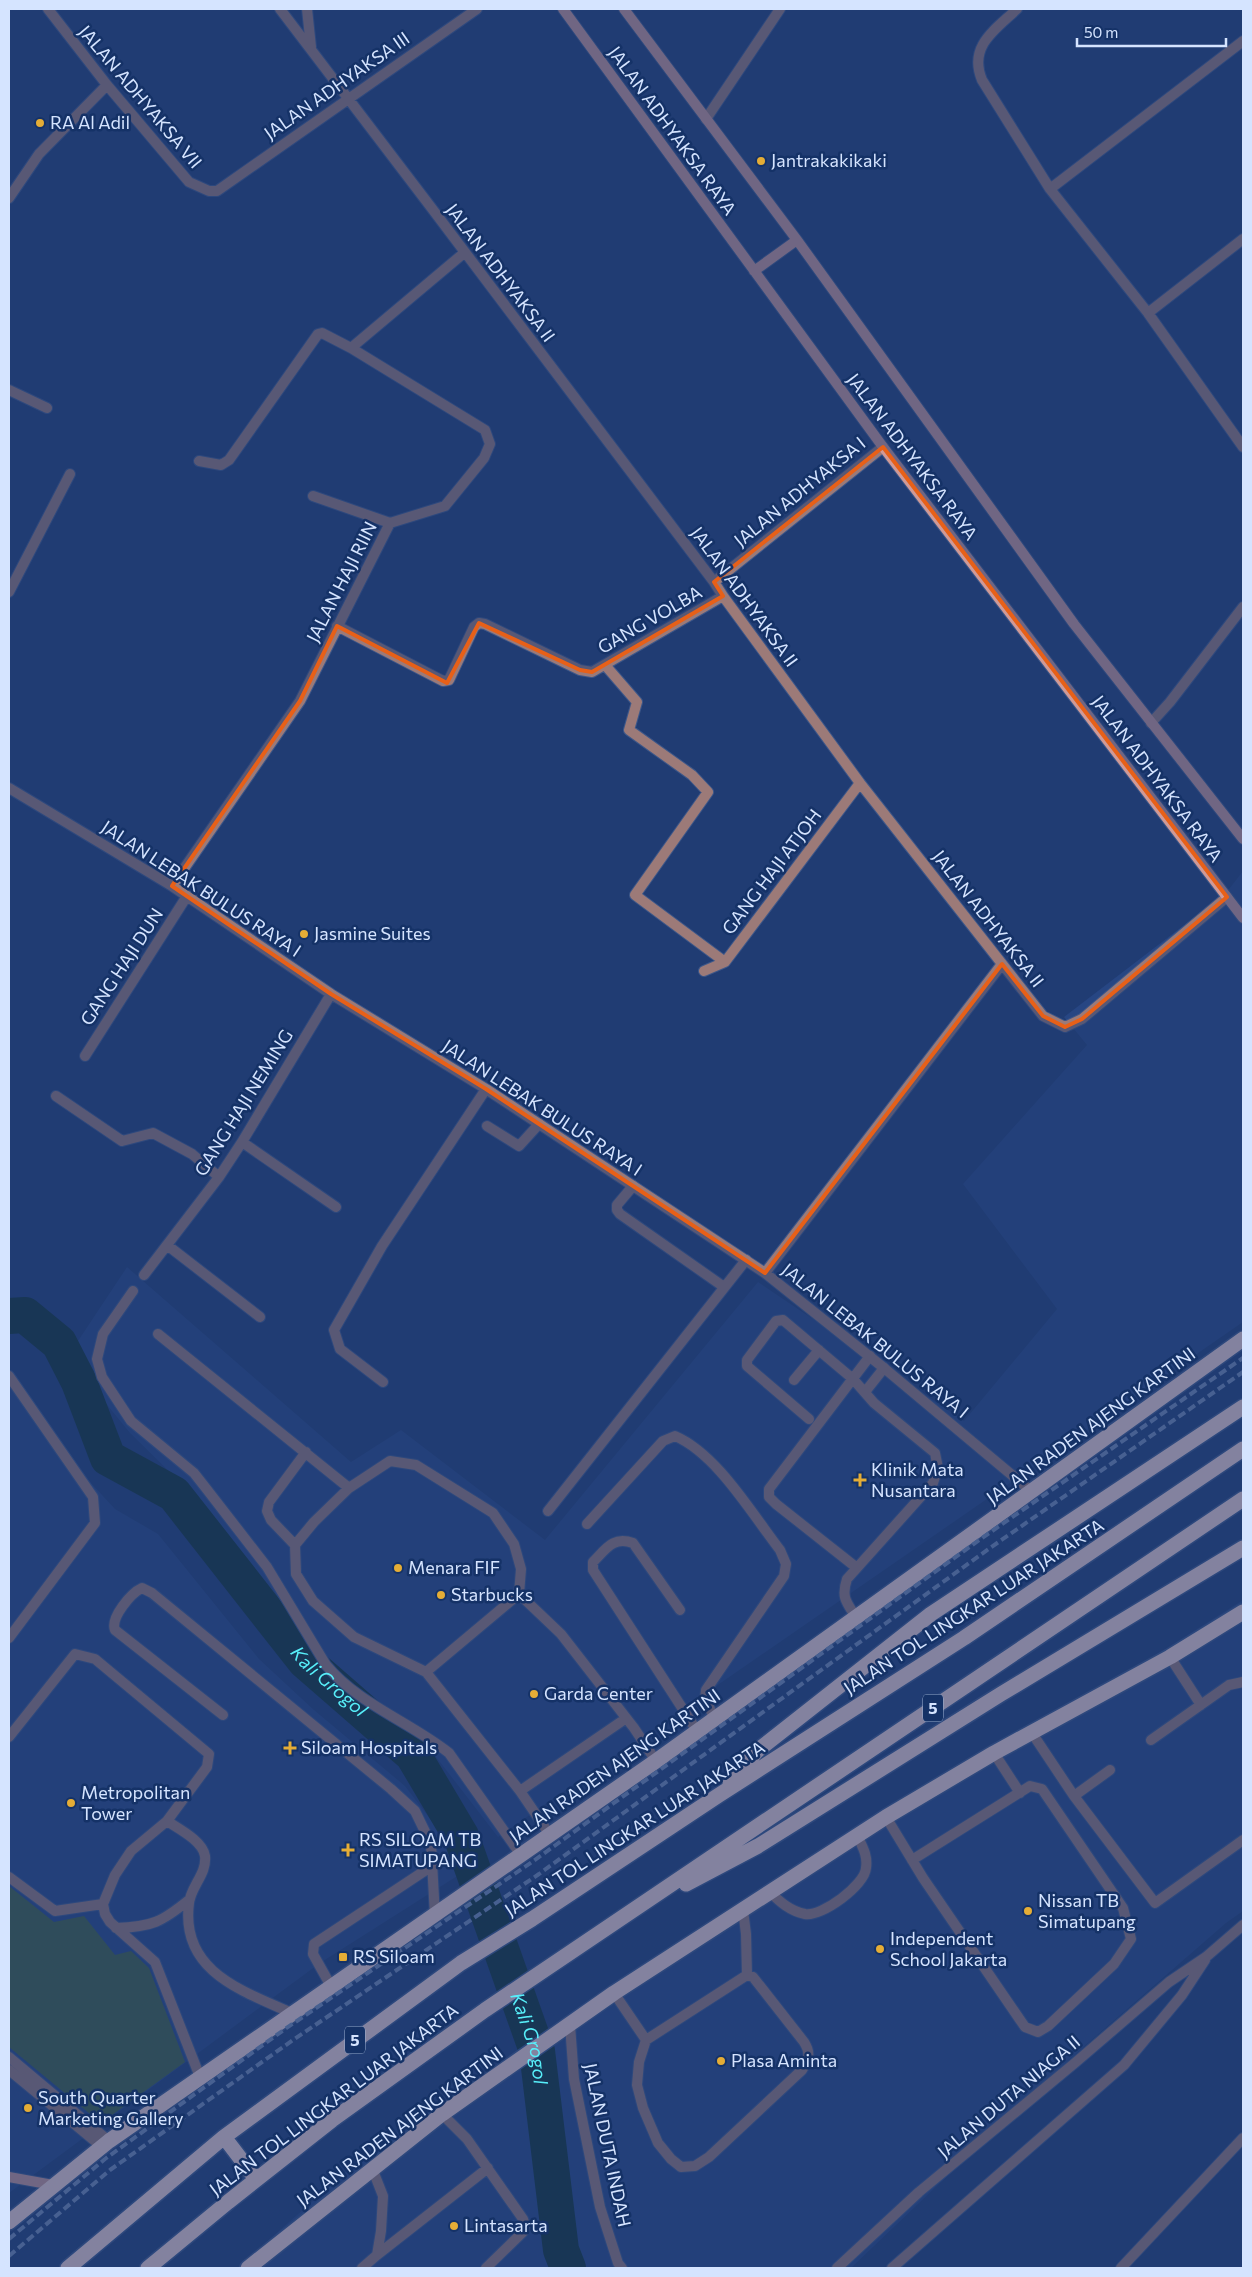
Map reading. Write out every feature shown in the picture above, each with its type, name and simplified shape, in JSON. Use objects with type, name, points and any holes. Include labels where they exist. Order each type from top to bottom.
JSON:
[{"type":"highway","name":"JALAN RADEN AJENG KARTINI","points":[[9,2222],[106,2144],[200,2076],[332,1988],[550,1836],[1243,1339]]},
{"type":"highway","points":[[719,1795],[757,1751],[931,1614],[1243,1407]]},
{"type":"highway","name":"JALAN TOL LINGKAR LUAR JAKARTA","points":[[68,2268],[224,2137],[461,1963],[532,1919],[719,1795],[964,1638],[1243,1449]]},
{"type":"highway","name":"JALAN TOL LINGKAR LUAR JAKARTA","points":[[148,2268],[256,2179],[332,2120],[485,2010],[1243,1499]]},
{"type":"highway","points":[[624,1918],[758,1846],[1002,1694],[1243,1548]]},
{"type":"highway","name":"JALAN RADEN AJENG KARTINI","points":[[248,2268],[442,2114],[565,2030],[614,1993],[886,1817],[994,1753],[1170,1657],[1243,1612]]},
{"type":"highway","points":[[224,2137],[256,2179]]},
{"type":"main road","name":"JALAN ADHYAKSA RAYA","points":[[563,9],[883,447],[1243,918]]},
{"type":"main road","name":"JALAN ADHYAKSA RAYA","points":[[624,9],[797,240],[1074,624],[1243,839]]},
{"type":"main road","points":[[754,271],[797,240]]},
{"type":"main road","points":[[9,2177],[53,2185]]},
{"type":"street","name":"JALAN ADHYAKSA VII","points":[[48,9],[106,85],[189,182],[209,191],[217,192]]},
{"type":"street","name":"JALAN ADHYAKSA II","points":[[280,9],[349,97],[464,253],[714,582],[860,783],[1043,1016],[1064,1027],[1082,1019],[1227,897]]},
{"type":"street","points":[[307,9],[311,49]]},
{"type":"street","name":"JALAN ADHYAKSA III","points":[[217,192],[349,97],[477,9]]},
{"type":"street","points":[[706,119],[780,9]]},
{"type":"street","points":[[1018,9],[985,39],[979,52],[976,68],[982,80],[1050,189],[1148,313],[1243,447]]},
{"type":"street","points":[[1050,189],[1243,41]]},
{"type":"street","points":[[9,198],[39,154],[106,85]]},
{"type":"street","points":[[1148,313],[1243,239]]},
{"type":"street","points":[[199,461],[221,466],[229,460],[318,334],[325,334],[350,348],[464,253]]},
{"type":"street","name":"JALAN HAJI RIIN","points":[[172,886],[300,700],[390,523],[445,506],[484,458],[490,444],[485,430],[350,348]]},
{"type":"street","points":[[9,390],[47,408]]},
{"type":"street","name":"JALAN ADHYAKSA I","points":[[714,582],[883,447]]},
{"type":"street","points":[[9,592],[70,474]]},
{"type":"street","points":[[313,496],[390,523]]},
{"type":"street","name":"GANG VOLBA","points":[[337,626],[443,681],[448,680],[474,627],[479,623],[486,624],[580,670],[592,672],[723,596]]},
{"type":"street","points":[[1151,723],[1170,702],[1243,607]]},
{"type":"street","points":[[605,664],[637,702],[629,730],[692,775],[708,792],[635,895],[725,962]]},
{"type":"street","name":"GANG HAJI ATJOH","points":[[704,971],[725,962],[860,783]]},
{"type":"street","name":"JALAN LEBAK BULUS RAYA I","points":[[9,788],[172,886],[331,994],[486,1089],[765,1273],[870,1356],[1031,1492]]},
{"type":"street","name":"GANG HAJI DUN","points":[[85,1056],[187,896]]},
{"type":"street","points":[[765,1273],[1002,964]]},
{"type":"street","name":"GANG HAJI NEMING","points":[[144,1274],[219,1177],[331,994]]},
{"type":"street","points":[[383,1382],[340,1349],[334,1330],[382,1246],[486,1089]]},
{"type":"street","points":[[56,1096],[122,1141],[153,1134],[192,1154],[219,1177]]},
{"type":"street","points":[[487,1126],[519,1146],[539,1124]]},
{"type":"street","points":[[242,1142],[336,1207]]},
{"type":"street","points":[[633,1186],[617,1205],[617,1210],[620,1214],[724,1287]]},
{"type":"street","points":[[166,1245],[260,1317]]},
{"type":"street","points":[[548,1511],[746,1260]]},
{"type":"street","points":[[133,1291],[103,1334],[97,1359],[102,1377],[131,1421],[194,1473],[267,1567],[326,1665],[334,1674],[348,1687],[433,1740],[449,1753],[517,1858]]},
{"type":"street","points":[[809,1419],[747,1366],[747,1360],[776,1321],[783,1320],[853,1379],[874,1402],[935,1453],[938,1468],[933,1483],[847,1579],[843,1592],[845,1601],[856,1617]]},
{"type":"street","points":[[158,1334],[349,1488]]},
{"type":"street","points":[[794,1380],[819,1350]]},
{"type":"street","points":[[857,1568],[769,1497],[769,1489],[870,1356]]},
{"type":"street","points":[[865,1392],[884,1368]]},
{"type":"street","points":[[9,1376],[93,1497],[95,1523],[9,1638]]},
{"type":"street","points":[[587,1524],[663,1441],[675,1436],[688,1442],[714,1464],[780,1550],[786,1564],[784,1576],[706,1690],[705,1699],[715,1719]]},
{"type":"street","points":[[295,1545],[271,1520],[267,1511],[269,1502],[306,1452]]},
{"type":"street","points":[[426,1672],[518,1594],[521,1569],[514,1544],[493,1513],[416,1465],[390,1461],[349,1488],[314,1522],[295,1545],[296,1574],[313,1601],[354,1637],[426,1672],[520,1791],[550,1836]]},
{"type":"street","points":[[680,1610],[633,1543],[623,1539],[613,1542],[593,1562],[593,1570],[697,1732]]},
{"type":"street","points":[[223,1715],[115,1630],[114,1620],[132,1593],[142,1588],[152,1593],[391,1789],[415,1811],[431,1844],[434,1916]]},
{"type":"street","points":[[518,1594],[561,1634],[625,1719],[634,1728],[656,1761]]},
{"type":"street","points":[[9,1736],[75,1654],[95,1659],[209,1754],[207,1767],[167,1821],[131,1851],[115,1875],[103,1904],[105,1914],[116,1928],[155,1962],[200,2076]]},
{"type":"street","points":[[1170,1657],[1201,1705]]},
{"type":"street","points":[[1151,1740],[1229,1685],[1243,1682]]},
{"type":"street","points":[[520,1791],[625,1719]]},
{"type":"street","points":[[1032,1733],[1074,1796],[1155,1904],[1243,1840]]},
{"type":"street","points":[[994,1753],[1020,1793]]},
{"type":"street","points":[[1074,1796],[1110,1770]]},
{"type":"street","points":[[886,1817],[912,1860],[1025,2027],[1038,2032],[1048,2026],[1114,1964],[1131,1939],[1123,1908],[1042,1789],[1030,1786],[912,1860]]},
{"type":"street","points":[[167,1821],[200,1845],[205,1856],[204,1870],[190,1900],[187,1923],[198,1956],[220,1978],[294,2014]]},
{"type":"street","points":[[770,1892],[784,1906],[806,1914],[823,1912],[858,1884],[866,1870],[866,1856],[858,1835]]},
{"type":"street","points":[[332,1988],[313,1954],[314,1944],[432,1866]]},
{"type":"street","points":[[9,1877],[55,1911],[103,1904]]},
{"type":"street","points":[[116,1928],[143,1927],[167,1918],[190,1900]]},
{"type":"street","points":[[743,1910],[746,1934],[747,1975]]},
{"type":"street","name":"JALAN DUTA NIAGA II","points":[[837,2268],[920,2192],[1169,1982],[1206,1957],[1243,1925]]},
{"type":"street","name":"JALAN DUTA NIAGA II","points":[[892,2268],[1124,2065],[1182,1995],[1206,1957]]},
{"type":"street","points":[[747,1975],[753,1977],[804,2042],[809,2050],[809,2059],[802,2070],[709,2158],[695,2166],[682,2168],[671,2159],[658,2143],[643,2108],[637,2085],[639,2062],[646,2040],[747,1975]]},
{"type":"street","points":[[614,1993],[646,2040]]},
{"type":"street","name":"JALAN DUTA INDAH","points":[[565,2030],[600,2207],[618,2263],[622,2268]]},
{"type":"street","points":[[9,2057],[106,2144]]},
{"type":"street","points":[[9,2070],[106,2144]]},
{"type":"street","points":[[442,2114],[467,2139],[523,2218],[525,2225],[523,2232],[486,2268]]},
{"type":"street","points":[[1120,2268],[1243,2138]]},
{"type":"street","points":[[372,2168],[383,2196],[381,2231],[377,2255]]},
{"type":"street","points":[[362,2268],[488,2168]]},
{"type":"highlighted area","points":[[883,447],[1227,897],[1082,1019],[1065,1027],[1043,1016],[1002,964],[765,1273],[486,1089],[331,994],[172,886],[300,701],[337,626],[447,683],[479,623],[580,670],[592,672],[723,596],[714,582]]},
{"type":"shaded area","points":[[1243,871],[1243,1322],[498,1837],[426,1744],[337,1685],[317,1667],[257,1573],[193,1495],[130,1433],[95,1390],[74,1347],[127,1267],[351,1462],[401,1430],[545,1540],[758,1282],[964,1421],[1057,1309],[963,1184],[1087,1045],[1064,1017],[1226,893]]},
{"type":"shaded area","points":[[9,1383],[66,1456],[115,1509],[158,1534],[259,1659],[314,1710],[405,1786],[434,1824],[462,1873],[320,1963],[9,2193]]},
{"type":"shaded area","points":[[1243,1600],[1243,1911],[1226,1923],[1072,2057],[851,2268],[237,2268],[374,2147]]},
{"type":"green space","points":[[9,1886],[54,1922],[84,1916],[115,1955],[131,1951],[149,1968],[185,2062],[101,2123],[9,2047]]},
{"type":"waterway","name":"Kali Grogol","points":[[9,1316],[25,1315],[59,1343],[79,1382],[108,1458],[174,1494],[305,1661],[413,1755],[461,1836],[537,2051],[561,2250],[568,2268]]},
{"type":"railway","points":[[9,2239],[105,2159],[285,2029],[532,1862],[982,1538],[1243,1358]]},
{"type":"railway","points":[[9,2256],[110,2170],[293,2040],[539,1874],[990,1548],[1243,1372]]},
{"type":"place","name":"RA Al Adil","points":[[40,123]]},
{"type":"place","name":"Jantrakakikaki","points":[[761,161]]},
{"type":"place","name":"Jasmine Suites","points":[[304,934]]},
{"type":"place","name":"Klinik Mata Nusantara","points":[[860,1480]]},
{"type":"place","name":"Menara FIF","points":[[398,1568]]},
{"type":"place","name":"Starbucks","points":[[441,1595]]},
{"type":"place","name":"Garda Center","points":[[534,1694]]},
{"type":"place","name":"Siloam Hospitals","points":[[290,1748]]},
{"type":"place","name":"Metropolitan Tower","points":[[71,1803]]},
{"type":"place","name":"RS SILOAM TB SIMATUPANG","points":[[348,1850]]},
{"type":"place","name":"Nissan TB Simatupang","points":[[1028,1911]]},
{"type":"place","name":"Independent School Jakarta","points":[[880,1949]]},
{"type":"place","name":"RS Siloam","points":[[343,1957]]},
{"type":"place","name":"Plasa Aminta","points":[[721,2061]]},
{"type":"place","name":"South Quarter Marketing Gallery","points":[[28,2108]]},
{"type":"place","name":"Lintasarta","points":[[454,2226]]}]
